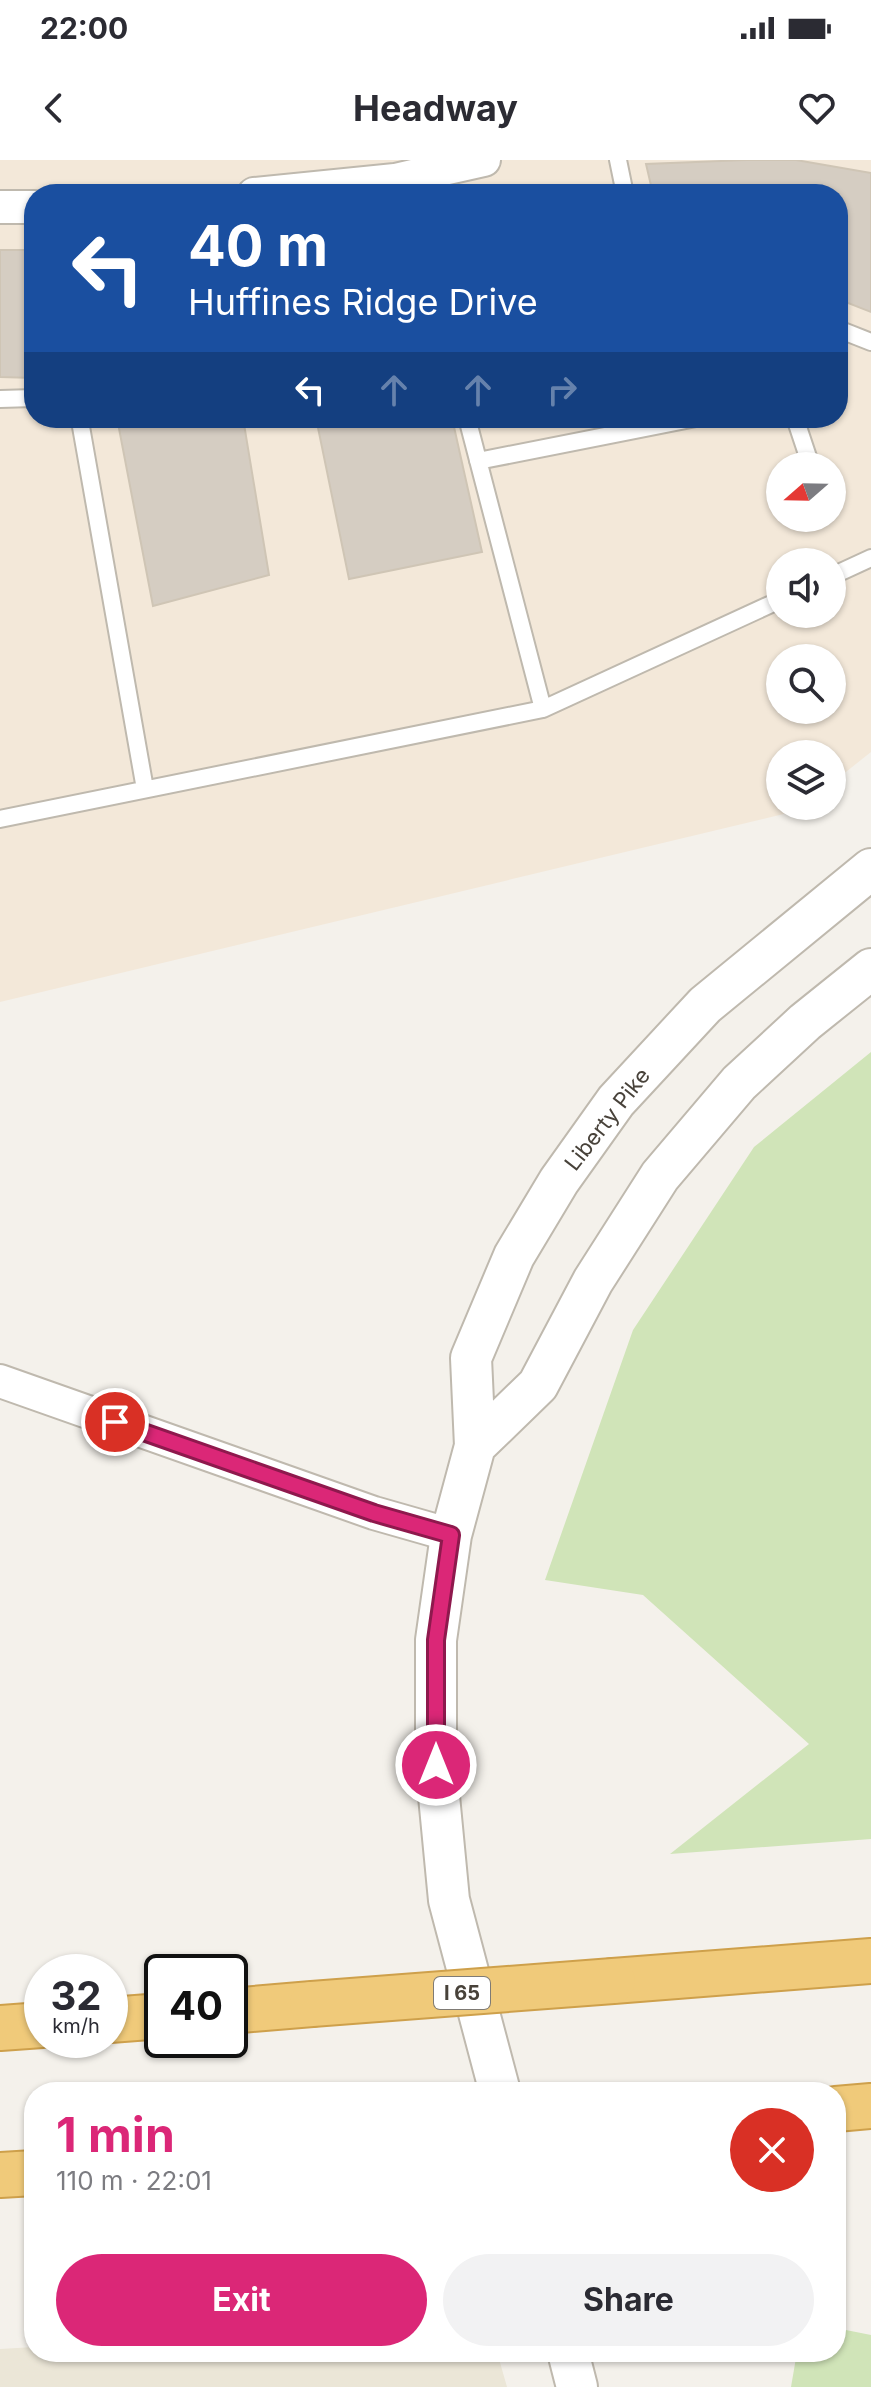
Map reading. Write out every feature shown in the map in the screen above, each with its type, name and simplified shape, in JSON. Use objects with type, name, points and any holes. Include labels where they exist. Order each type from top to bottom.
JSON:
[{"type":"highway","name":"I 65","points":[[248,2009],[871,1961]]},
{"type":"highway","points":[[0,2028],[24,2026]]},
{"type":"highway","points":[[846,2108],[871,2106]]},
{"type":"highway","points":[[0,2175],[24,2174]]},
{"type":"street","points":[[355,184],[395,180],[484,160]]},
{"type":"street","points":[[0,207],[24,207]]},
{"type":"street","name":"Liberty Pike","points":[[497,2082],[449,1900],[436,1765],[436,1640],[451,1535],[475,1446],[471,1358],[514,1256],[559,1181],[616,1101],[705,1005],[871,869]]},
{"type":"street","points":[[475,1446],[538,1385],[593,1281],[660,1176],[739,1083],[805,1022],[871,969]]},
{"type":"street","points":[[0,1381],[374,1513],[451,1535]]},
{"type":"street","points":[[571,2362],[577,2387]]},
{"type":"lane","points":[[618,160],[623,184]]},
{"type":"lane","points":[[848,333],[871,342]]},
{"type":"lane","points":[[0,399],[24,398]]},
{"type":"lane","points":[[81,428],[145,789]]},
{"type":"lane","points":[[470,428],[543,709]]},
{"type":"lane","points":[[478,461],[645,428]]},
{"type":"lane","points":[[798,428],[806,452]]},
{"type":"lane","points":[[846,570],[871,558]]},
{"type":"lane","points":[[0,819],[543,709],[766,606]]},
{"type":"shaded area","points":[[0,160],[871,160],[871,752],[846,772],[846,740],[766,740],[766,818],[0,1002]]},
{"type":"shaded area","points":[[24,2348],[24,2362],[500,2362],[507,2387],[0,2387],[0,2349]]},
{"type":"green space","points":[[871,1052],[871,1839],[670,1854],[809,1744],[643,1595],[545,1580],[633,1330],[754,1147]]},
{"type":"green space","points":[[846,2330],[871,2335],[871,2387],[791,2387],[795,2362],[846,2362]]},
{"type":"building","points":[[796,160],[871,173],[871,312],[848,303],[848,184],[651,184],[646,164]]},
{"type":"building","points":[[0,250],[24,250],[24,378],[0,377]]},
{"type":"building","points":[[119,428],[245,428],[269,575],[153,606]]},
{"type":"building","points":[[318,428],[454,428],[482,552],[349,579]]},
{"type":"route","points":[[115,1422],[374,1513],[451,1535],[436,1640],[436,1765]]}]
